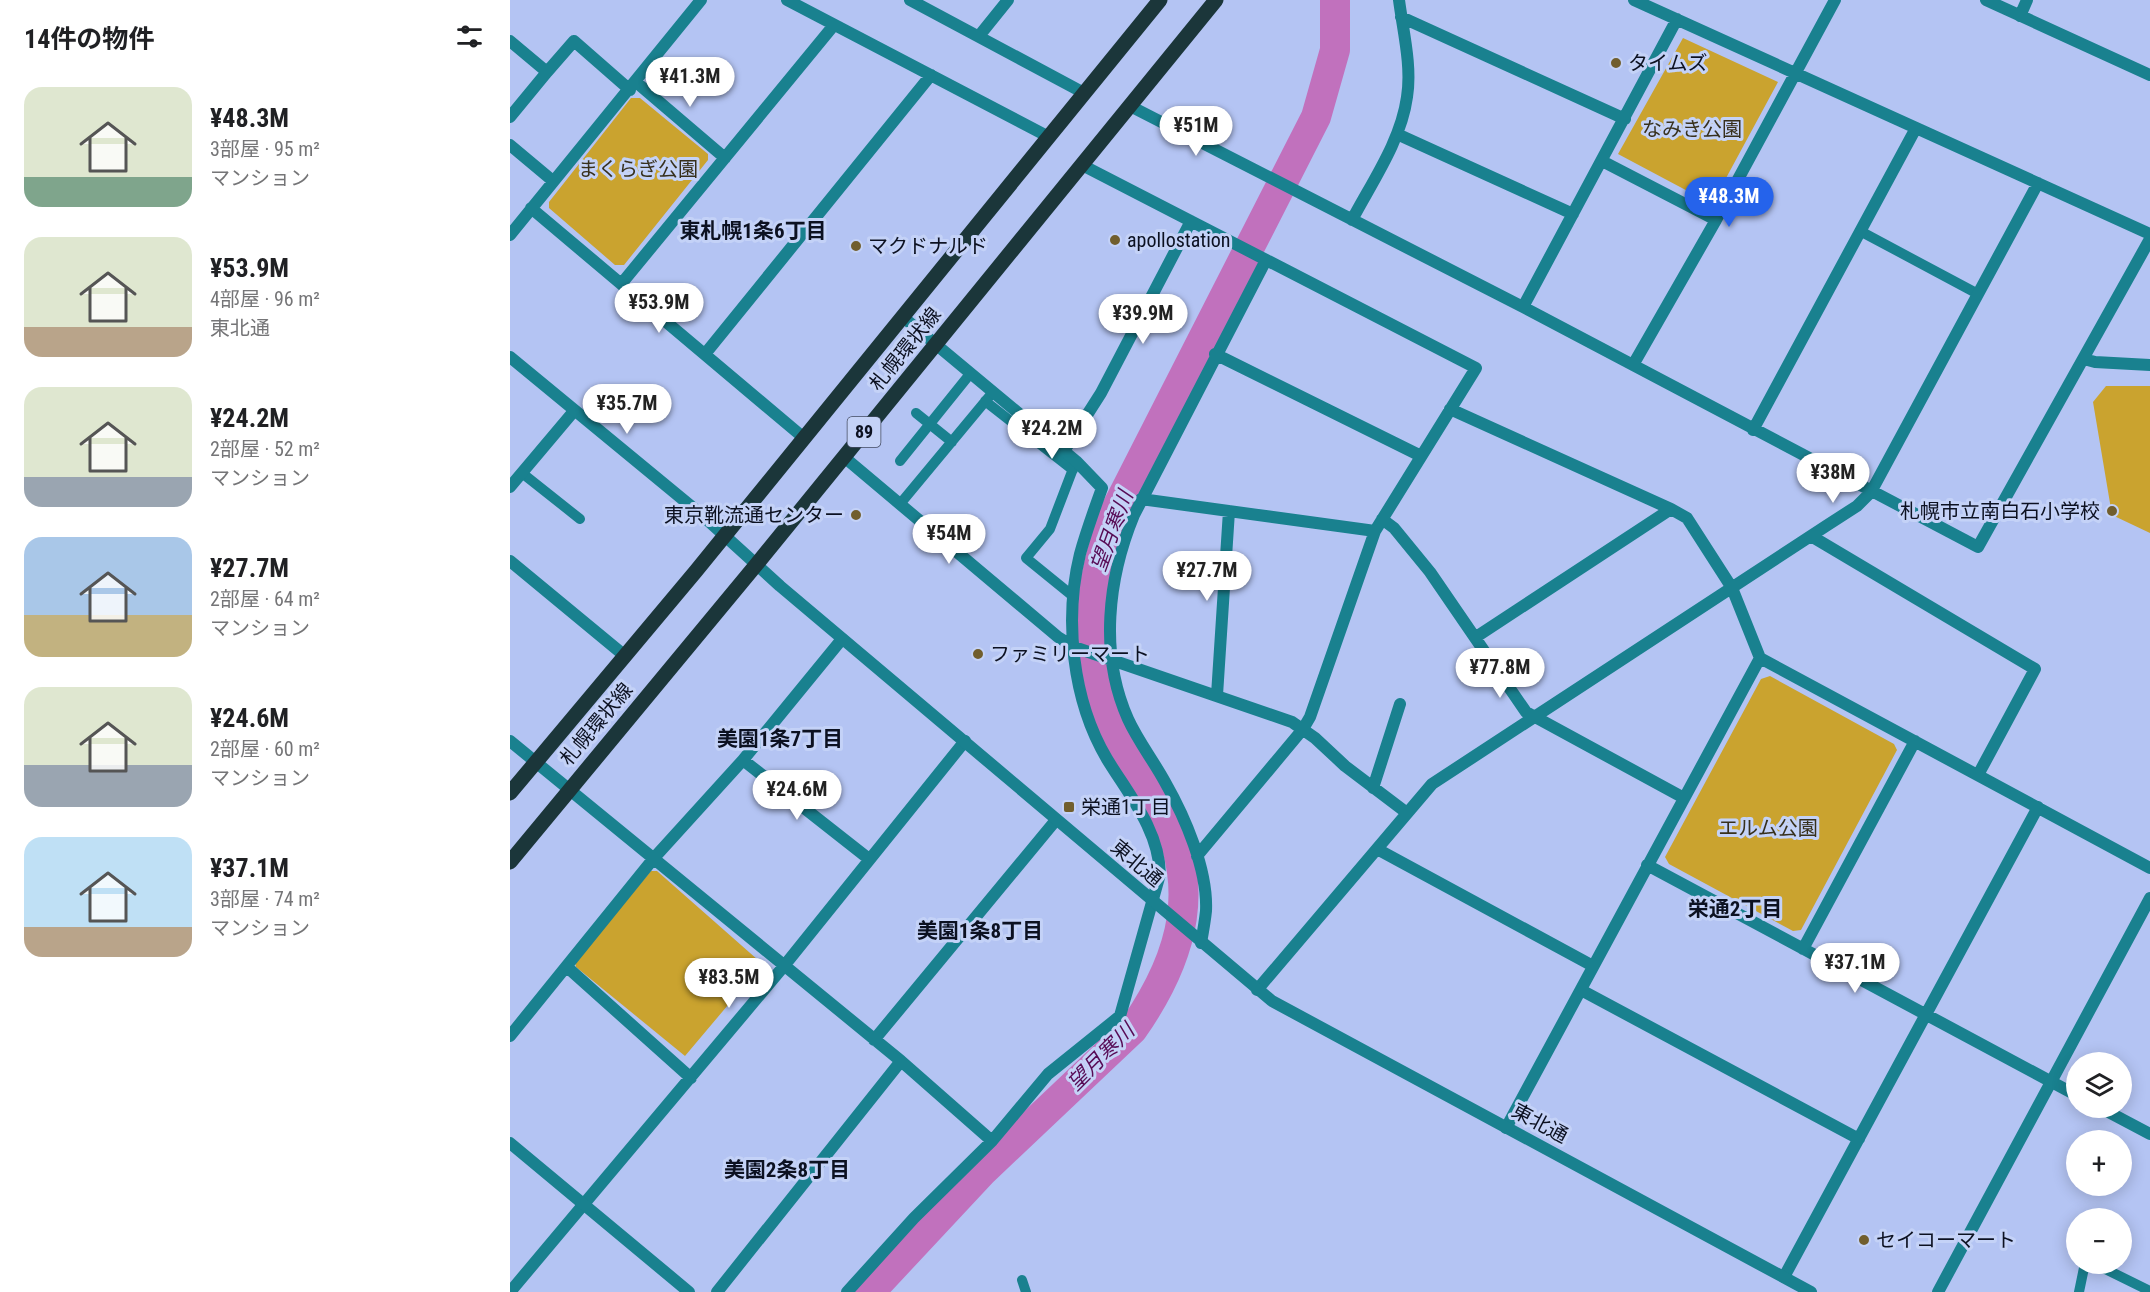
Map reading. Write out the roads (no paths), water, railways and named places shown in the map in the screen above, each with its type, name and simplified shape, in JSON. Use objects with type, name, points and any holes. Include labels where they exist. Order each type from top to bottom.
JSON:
[{"type":"main road","name":"札幌環状線","points":[[510,793],[724,536],[1160,0]]},
{"type":"main road","name":"札幌環状線","points":[[510,862],[756,565],[1216,0]]},
{"type":"street","points":[[510,235],[701,0]]},
{"type":"street","points":[[788,0],[1049,137]]},
{"type":"street","points":[[911,0],[1084,93]]},
{"type":"street","points":[[979,36],[1008,0]]},
{"type":"street","points":[[1352,220],[1397,134],[1405,110],[1408,88],[1399,0]]},
{"type":"street","points":[[1634,0],[2150,234]]},
{"type":"street","points":[[1633,365],[1716,220],[1835,0]]},
{"type":"street","points":[[1986,0],[2150,75]]},
{"type":"street","points":[[2020,16],[2027,0]]},
{"type":"street","points":[[1401,17],[1625,119]]},
{"type":"street","points":[[1522,308],[1677,20]]},
{"type":"street","points":[[622,284],[834,25]]},
{"type":"street","points":[[510,41],[547,72]]},
{"type":"street","points":[[510,117],[574,42],[725,158]]},
{"type":"street","points":[[705,354],[931,75]]},
{"type":"street","points":[[1130,106],[1633,365],[1978,548],[2150,239]]},
{"type":"street","points":[[1754,430],[1916,128]]},
{"type":"street","points":[[1397,134],[1573,214]]},
{"type":"street","points":[[510,145],[552,181]]},
{"type":"street","points":[[1602,161],[1716,220]]},
{"type":"street","points":[[1082,165],[1476,368],[1375,531],[1310,717],[1303,729],[1197,856]]},
{"type":"street","points":[[1257,990],[1432,784],[1857,506],[1871,492],[2038,183]]},
{"type":"street","points":[[531,208],[804,438]]},
{"type":"street","points":[[1064,452],[1101,393],[1191,220]]},
{"type":"street","points":[[1198,940],[1206,901],[1197,856],[1185,822],[1165,781],[1127,717],[1108,657],[1112,590],[1126,533],[1141,499],[1262,257]]},
{"type":"street","points":[[848,1292],[914,1218],[992,1141],[1048,1074],[1120,1016],[1160,874],[1160,859],[1143,818],[1106,757],[1082,693],[1074,597],[1080,556],[1102,488],[1074,466],[1064,452],[989,397],[970,374],[903,316]]},
{"type":"street","points":[[1215,354],[1421,456]]},
{"type":"street","name":"東北通","points":[[510,357],[1272,1001],[1811,1292]]},
{"type":"street","points":[[2084,359],[2095,362],[2150,365]]},
{"type":"street","points":[[1450,409],[1687,518],[1732,588],[1760,658],[2150,868]]},
{"type":"street","points":[[510,487],[574,411]]},
{"type":"street","points":[[844,457],[1058,637],[1079,648],[1292,722],[1407,813]]},
{"type":"street","points":[[1141,499],[1375,531]]},
{"type":"street","points":[[1476,637],[1671,509]]},
{"type":"street","points":[[1217,695],[1229,511]]},
{"type":"street","points":[[1382,519],[1394,528],[1430,572],[1526,712],[1684,798]]},
{"type":"street","points":[[1811,536],[2035,669],[1978,775]]},
{"type":"street","points":[[510,561],[625,656]]},
{"type":"street","points":[[510,1036],[654,858],[742,760],[842,639]]},
{"type":"street","points":[[1506,1128],[1760,658]]},
{"type":"street","points":[[1373,788],[1400,704]]},
{"type":"street","points":[[510,741],[901,1061],[992,1141]]},
{"type":"street","points":[[510,1292],[784,966],[965,741]]},
{"type":"street","points":[[1803,949],[1915,741]]},
{"type":"street","points":[[742,760],[869,859]]},
{"type":"street","points":[[1784,1277],[2038,807]]},
{"type":"street","points":[[874,1040],[1056,820]]},
{"type":"street","points":[[1377,849],[1593,966]]},
{"type":"street","points":[[1647,865],[2066,1090]]},
{"type":"street","points":[[1938,1292],[2150,898]]},
{"type":"street","points":[[567,967],[691,1078]]},
{"type":"street","points":[[1581,990],[1859,1140]]},
{"type":"street","points":[[717,1292],[901,1061]]},
{"type":"street","points":[[2119,1118],[2150,1134]]},
{"type":"street","points":[[510,1143],[689,1292]]},
{"type":"lane","points":[[1860,231],[1978,294]]},
{"type":"lane","points":[[900,460],[970,374]]},
{"type":"lane","points":[[900,504],[989,397],[1074,466],[1050,529],[1026,558],[1074,597]]},
{"type":"lane","points":[[916,413],[952,442]]},
{"type":"lane","points":[[522,473],[580,519]]},
{"type":"lane","points":[[2079,1292],[2083,1274]]},
{"type":"lane","points":[[2115,1274],[2150,1291]]},
{"type":"lane","points":[[1022,1280],[1026,1292]]},
{"type":"waterway","name":"望月寒川","points":[[870,1292],[983,1171],[1133,1029],[1151,1002],[1165,974],[1182,918],[1184,890],[1180,861],[1172,831],[1157,801],[1121,743],[1104,706],[1092,657],[1091,632],[1095,583],[1115,511],[1316,117],[1335,50],[1335,0]]},
{"type":"place","name":"タイムズ","points":[[1616,63]]},
{"type":"place","name":"apollostation","points":[[1115,240]]},
{"type":"place","name":"マクドナルド","points":[[856,246]]},
{"type":"place","name":"札幌市立南白石小学校","points":[[2112,511]]},
{"type":"place","name":"東京靴流通センター","points":[[856,515]]},
{"type":"place","name":"ファミリーマート","points":[[978,654]]},
{"type":"place","name":"栄通1丁目","points":[[1069,807]]},
{"type":"place","name":"セイコーマート","points":[[1864,1240]]},
{"type":"district","name":"東札幌1条6丁目","points":[[753,231]]},
{"type":"district","name":"美園1条7丁目","points":[[780,739]]},
{"type":"district","name":"栄通2丁目","points":[[1735,909]]},
{"type":"district","name":"美園1条8丁目","points":[[980,931]]},
{"type":"district","name":"美園2条8丁目","points":[[787,1170]]},
{"type":"park label","name":"なみき公園","points":[[1692,129]]},
{"type":"park label","name":"まくらぎ公園","points":[[638,169]]},
{"type":"park label","name":"エルム公園","points":[[1768,828]]}]
